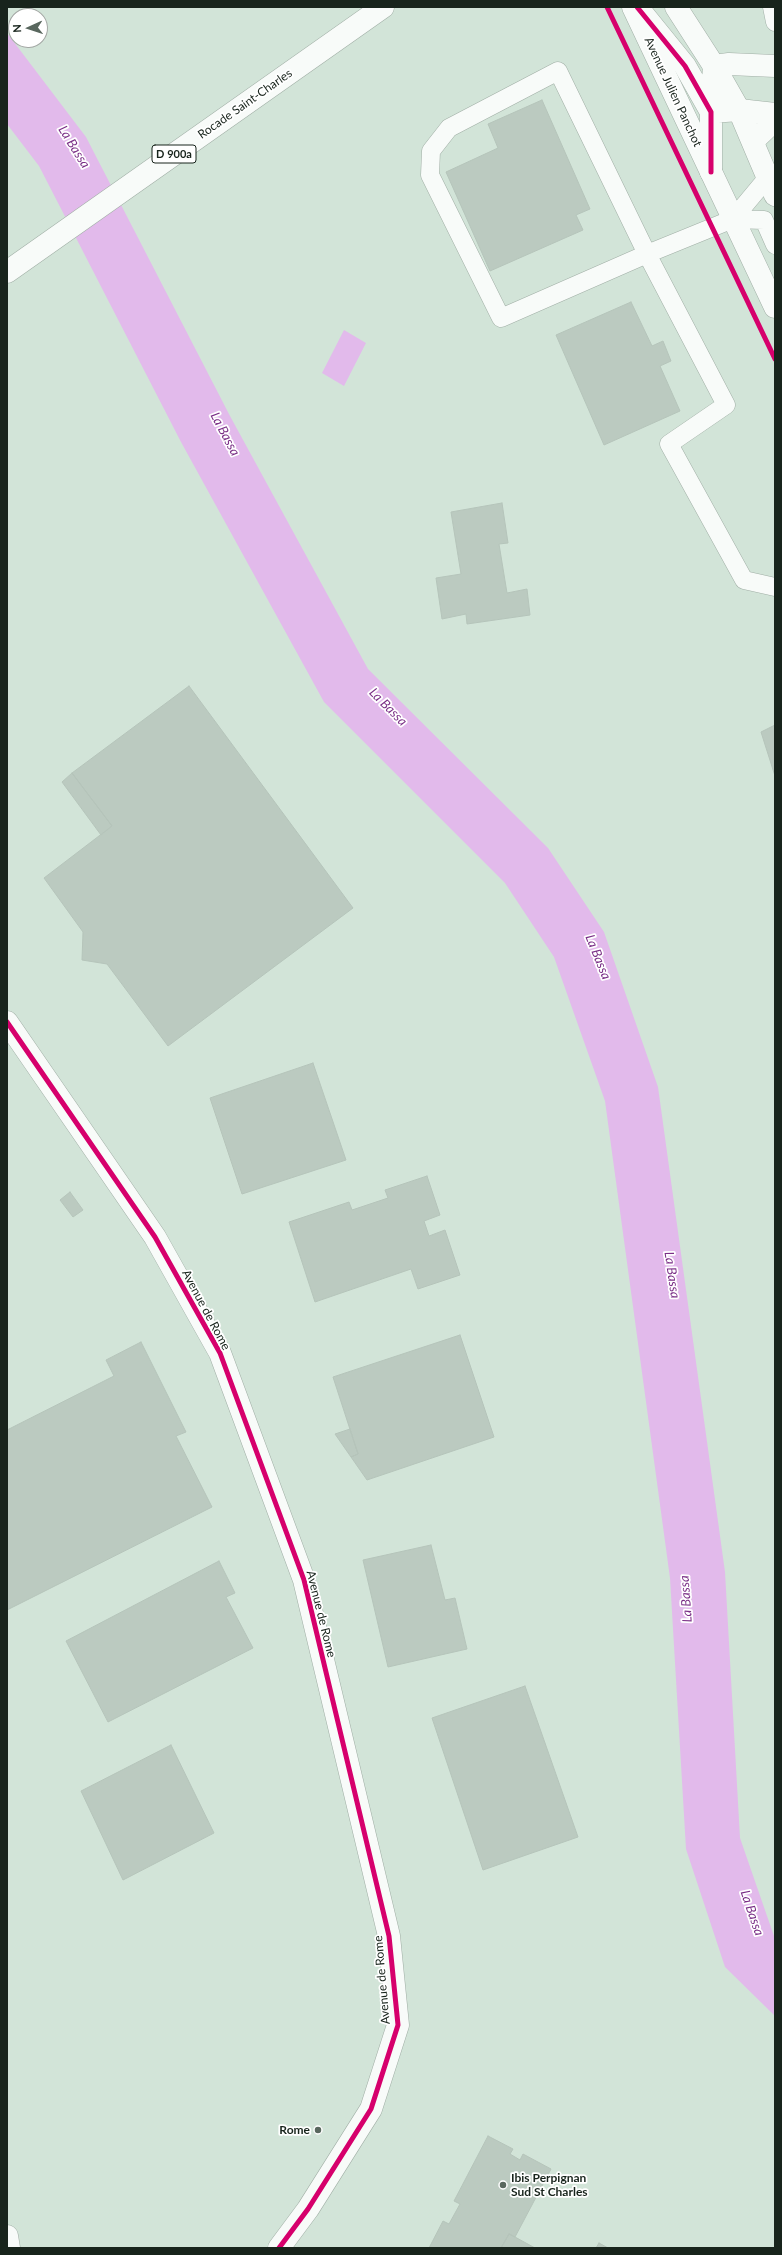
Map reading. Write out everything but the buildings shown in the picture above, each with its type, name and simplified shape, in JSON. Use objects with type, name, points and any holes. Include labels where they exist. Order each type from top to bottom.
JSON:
[{"type":"street","name":"Rocade Saint-Charles","points":[[8,271],[383,7]]},
{"type":"street","name":"Avenue Julien Panchot","points":[[633,7],[775,307]]},
{"type":"street","points":[[637,7],[685,66],[711,112]]},
{"type":"street","points":[[676,7],[714,66],[739,110],[771,186]]},
{"type":"street","points":[[714,66],[729,64],[775,66]]},
{"type":"street","points":[[711,172],[711,112],[714,66]]},
{"type":"street","points":[[711,112],[739,110],[775,114]]},
{"type":"street","points":[[753,141],[775,120]]},
{"type":"street","name":"Avenue de Rome","points":[[7,1022],[155,1237],[220,1353],[304,1580],[389,1936],[398,2025],[371,2109],[308,2209],[279,2248]]},
{"type":"street","points":[[7,2236],[9,2248]]},
{"type":"lane","points":[[772,7],[775,22]]},
{"type":"lane","points":[[771,186],[733,219],[647,254],[501,318],[430,175],[432,151],[449,128],[558,71],[647,254],[726,405],[669,444],[744,580],[775,587]]},
{"type":"lane","points":[[733,219],[764,220],[775,245]]},
{"type":"water","name":"La Bassa","points":[[7,33],[8,48],[18,48],[86,137],[230,416],[368,669],[548,848],[604,932],[658,1087],[725,1572],[740,1838],[775,1939],[775,2016],[725,1967],[686,1849],[670,1578],[605,1101],[554,957],[505,883],[324,702],[181,442],[39,166],[7,124]]},
{"type":"water","points":[[344,330],[366,343],[344,386],[322,373]]},
{"type":"cycle path","points":[[607,7],[775,359]]},
{"type":"cycle path","points":[[637,7],[685,66],[711,112],[711,172]]},
{"type":"cycle path","points":[[7,1022],[155,1237],[220,1353],[304,1580],[389,1936],[398,2025],[371,2109],[308,2209],[279,2248]]},
{"type":"place","name":"Rome","points":[[318,2130]]},
{"type":"place","name":"Ibis Perpignan Sud St Charles","points":[[503,2185]]}]
